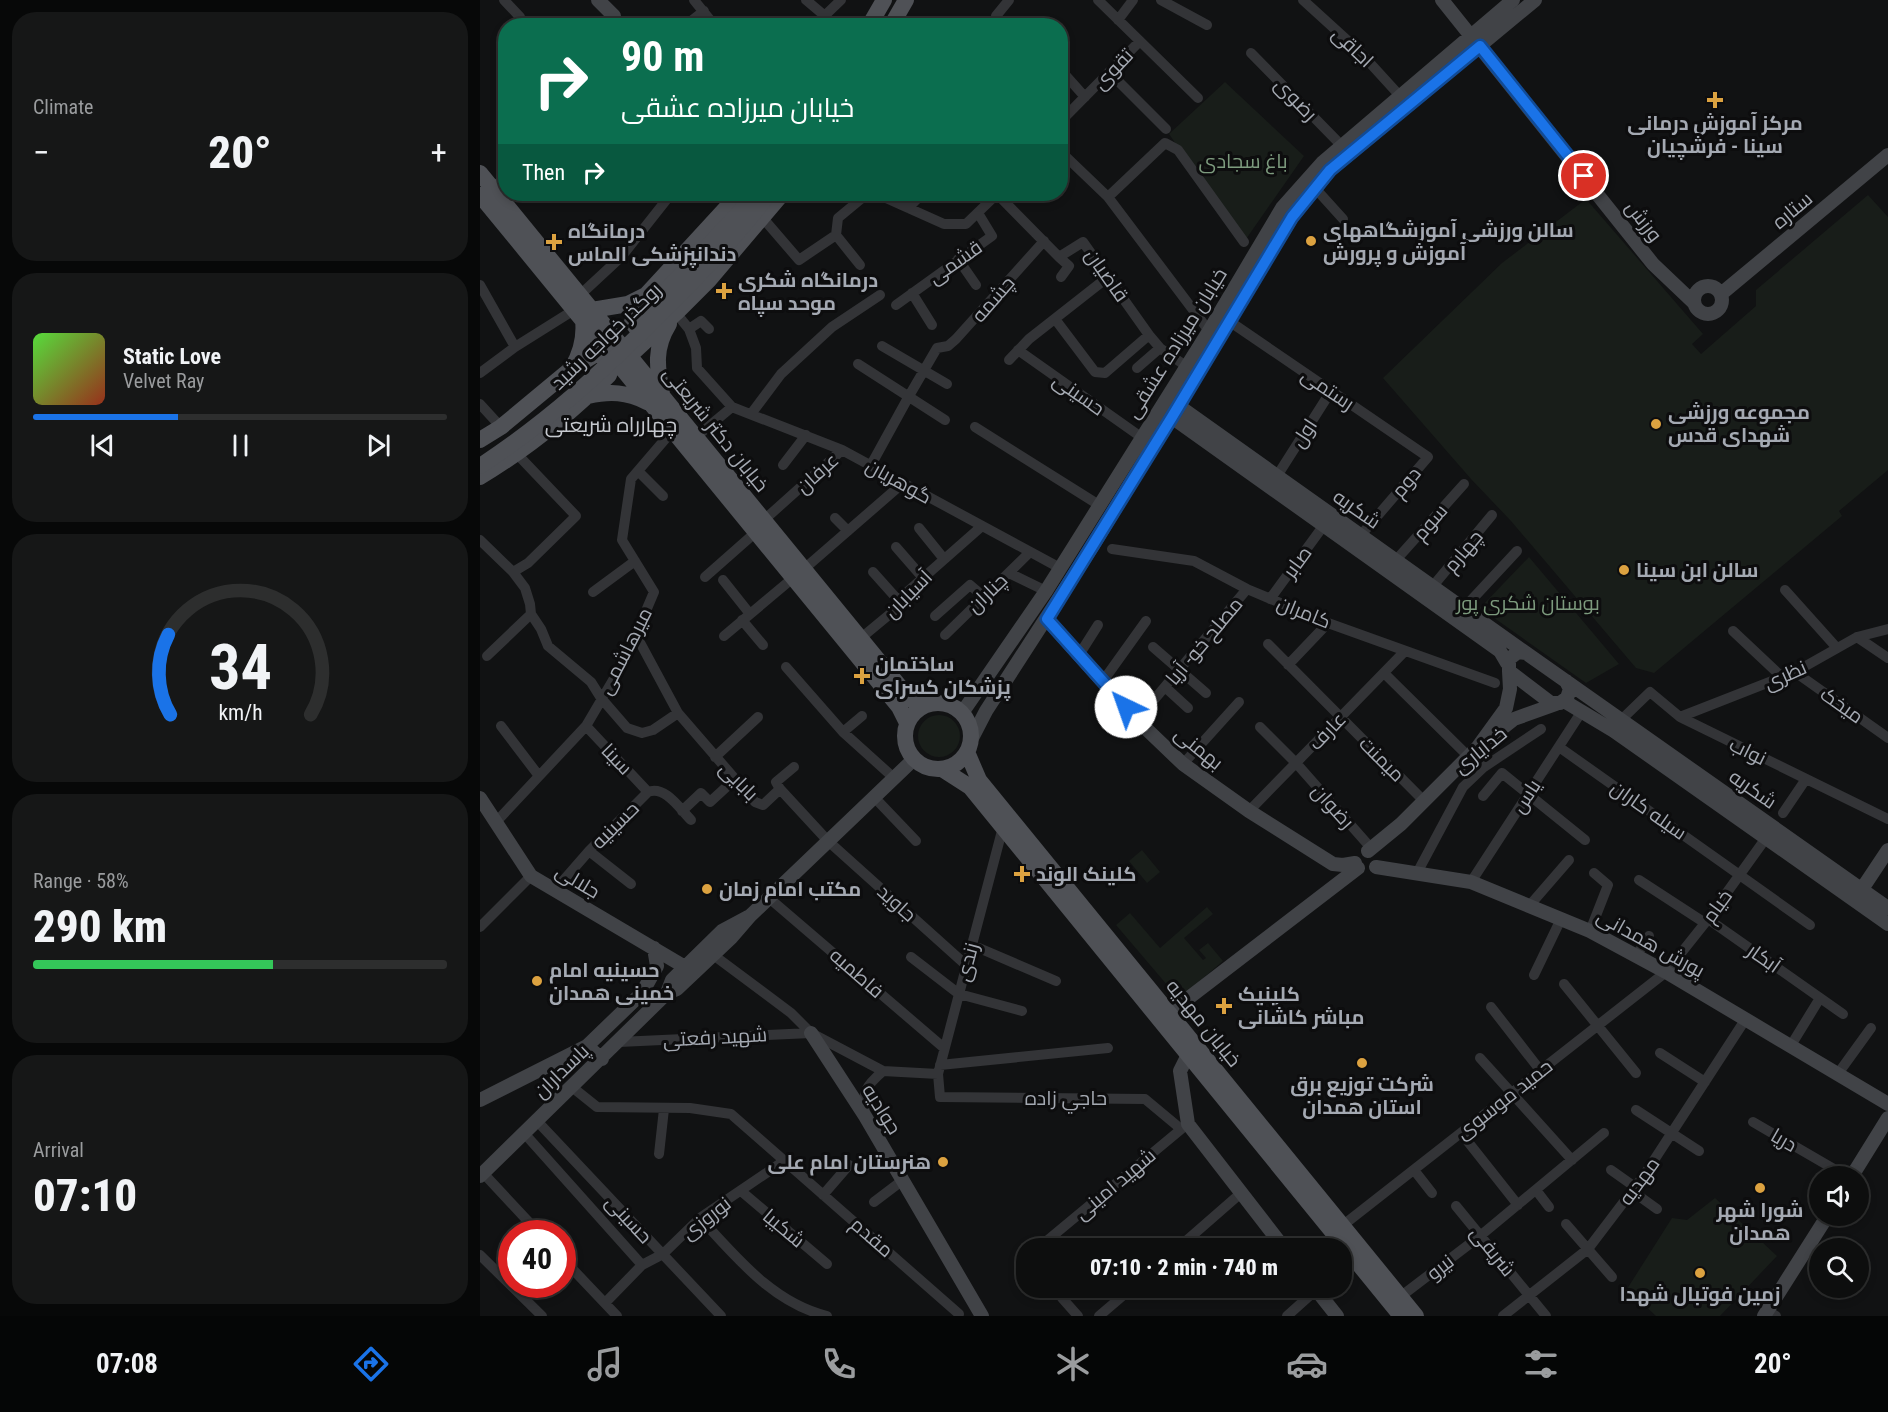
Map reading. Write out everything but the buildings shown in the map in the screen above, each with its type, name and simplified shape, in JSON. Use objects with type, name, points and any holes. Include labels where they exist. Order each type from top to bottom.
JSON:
[{"type":"main road","points":[[598,0],[611,18]]},
{"type":"main road","points":[[873,18],[884,0]]},
{"type":"main road","points":[[896,18],[906,0]]},
{"type":"main road","name":"ورزش","points":[[1442,0],[1653,264],[1693,302],[1696,292],[1704,286],[1714,287],[1721,294]]},
{"type":"main road","points":[[1476,40],[1513,0]]},
{"type":"main road","points":[[1476,40],[1535,0]]},
{"type":"main road","points":[[1443,60],[1456,40],[1458,30],[1454,15]]},
{"type":"main road","name":"خیابان میرزاده عشقی","points":[[962,713],[1046,591],[1209,331],[1282,208],[1323,162],[1443,60],[1476,40]]},
{"type":"main road","name":"خیابان میرزاده عشقی","points":[[969,747],[986,711],[1047,619],[1292,217],[1330,170],[1476,40]]},
{"type":"main road","name":"ستاره","points":[[1721,294],[1888,155]]},
{"type":"main road","name":"خیابان دکتر شریعتی","points":[[480,173],[493,188]]},
{"type":"main road","name":"خیابان دکتر شریعتی","points":[[503,201],[582,309],[656,399],[696,437],[760,526]]},
{"type":"main road","points":[[676,313],[648,332],[638,331],[632,322],[646,295],[733,201]]},
{"type":"main road","name":"روگذر خواجه رشید","points":[[480,454],[544,408],[590,368],[666,291],[749,201]]},
{"type":"main road","name":"روگذر خواجه رشید","points":[[480,466],[536,428],[584,389],[717,255],[764,201]]},
{"type":"main road","points":[[625,361],[709,280],[776,201]]},
{"type":"main road","points":[[572,369],[583,343],[582,309],[628,304],[646,295]]},
{"type":"main road","points":[[587,396],[606,392],[656,399],[661,338],[676,313]]},
{"type":"main road","points":[[480,440],[501,427],[606,338]]},
{"type":"main road","points":[[480,477],[518,454],[567,416],[609,375],[611,368],[606,358],[596,354],[572,369]]},
{"type":"main road","name":"خیابان دکتر شریعتی","points":[[656,399],[673,430],[760,526],[799,574],[899,707],[907,723]]},
{"type":"main road","name":"شکریه","points":[[1162,403],[1277,476],[1888,908]]},
{"type":"main road","name":"شکریه","points":[[1175,411],[1324,525],[1500,651],[1508,667],[1551,703],[1560,702],[1582,711],[1614,731],[1888,924]]},
{"type":"main road","name":"خیابان دکتر شریعتی","points":[[799,574],[861,638],[910,699],[925,705]]},
{"type":"main road","name":"بهمنی","points":[[1047,619],[1137,720],[1183,764],[1249,811],[1333,864],[1357,866],[1369,872],[1373,857]]},
{"type":"main road","points":[[1508,667],[1514,653],[1526,652]]},
{"type":"main road","name":"خدایاری","points":[[1473,752],[1506,708],[1510,689],[1508,667]]},
{"type":"main road","points":[[1560,702],[1568,698],[1570,689],[1566,681]]},
{"type":"main road","name":"خدایاری","points":[[1473,752],[1514,719],[1560,702]]},
{"type":"main road","points":[[934,703],[954,707],[968,722],[969,747],[961,760],[952,766],[942,769],[922,765],[914,759],[905,742],[907,723],[925,705],[934,703]]},
{"type":"main road","name":"خیابان مهدیه","points":[[969,747],[979,780],[1416,1316]]},
{"type":"main road","points":[[1373,857],[1401,824],[1473,752]]},
{"type":"main road","name":"پاسداران","points":[[667,993],[678,989],[731,938],[750,916],[914,759]]},
{"type":"main road","name":"خیابان مهدیه","points":[[942,769],[970,787],[1401,1316]]},
{"type":"main road","name":"جلالی","points":[[480,798],[531,876],[685,967]]},
{"type":"main road","points":[[1862,889],[1888,850]]},
{"type":"main road","name":"پورش همدانی","points":[[1373,857],[1417,873],[1471,882],[1590,931],[1666,972],[1888,1104]]},
{"type":"main road","points":[[1169,1013],[1357,866]]},
{"type":"main road","name":"پاسداران","points":[[481,1175],[620,1042],[667,993],[672,980],[685,967],[722,932],[750,916]]},
{"type":"main road","points":[[480,1100],[587,1046],[642,993],[657,966],[654,948]]},
{"type":"main road","name":"جوادیه","points":[[811,1033],[865,1116],[982,1316]]},
{"type":"main road","points":[[587,1046],[602,1059]]},
{"type":"main road","points":[[1188,1055],[1180,1071],[1184,1127],[1276,1238]]},
{"type":"main road","points":[[1858,1166],[1888,1118]]},
{"type":"main road","points":[[1770,1314],[1809,1256]]},
{"type":"main road","points":[[1323,1298],[1337,1316]]},
{"type":"street","points":[[504,0],[520,17]]},
{"type":"street","points":[[806,0],[825,16],[841,0]]},
{"type":"street","points":[[996,16],[1009,0]]},
{"type":"street","points":[[1098,0],[1198,98]]},
{"type":"street","points":[[1118,20],[1133,0]]},
{"type":"street","points":[[1161,0],[1208,25]]},
{"type":"street","name":"اجاقی","points":[[1303,0],[1359,51],[1400,96]]},
{"type":"street","points":[[690,18],[700,4],[710,18]]},
{"type":"street","name":"تقوی","points":[[1068,114],[1140,41]]},
{"type":"street","name":"رضوی","points":[[1251,53],[1342,146]]},
{"type":"street","points":[[1109,72],[1166,129]]},
{"type":"street","points":[[1068,78],[1085,97]]},
{"type":"street","points":[[1108,197],[1165,143],[1178,150],[1244,242]]},
{"type":"street","points":[[1068,159],[1108,197],[1209,331]]},
{"type":"street","points":[[1315,188],[1343,219]]},
{"type":"street","points":[[480,373],[515,347],[582,309],[665,201]]},
{"type":"street","points":[[859,201],[838,218],[836,235],[860,265]]},
{"type":"street","points":[[893,201],[944,224],[966,224],[990,201]]},
{"type":"street","points":[[909,208],[916,201]]},
{"type":"street","name":"قاضیان","points":[[1004,201],[1059,257],[1083,242],[1149,335],[1160,348],[1186,366]]},
{"type":"street","name":"قشمی","points":[[897,304],[992,236],[978,213]]},
{"type":"street","points":[[762,217],[798,260],[836,235]]},
{"type":"street","name":"چشمه","points":[[923,371],[937,348],[948,346],[956,339],[1044,241]]},
{"type":"street","points":[[1059,257],[1069,266],[1061,277]]},
{"type":"street","points":[[958,260],[976,285]]},
{"type":"street","points":[[1009,360],[1054,319],[1107,277]]},
{"type":"street","points":[[480,285],[515,347]]},
{"type":"street","points":[[912,293],[932,325]]},
{"type":"street","points":[[751,414],[781,374],[832,327],[880,295]]},
{"type":"street","name":"گوهریان","points":[[676,313],[689,329],[696,348],[697,368],[732,407],[842,450],[1060,568]]},
{"type":"street","points":[[1054,319],[1095,372],[1105,373],[1149,335]]},
{"type":"street","points":[[689,329],[701,321],[709,329]]},
{"type":"street","name":"رستمی","points":[[1229,321],[1428,457]]},
{"type":"street","points":[[882,346],[947,384]]},
{"type":"street","points":[[1137,368],[1160,348]]},
{"type":"street","name":"حسینی","points":[[1018,350],[1141,437]]},
{"type":"street","points":[[858,364],[945,420]]},
{"type":"street","points":[[871,465],[923,371]]},
{"type":"street","name":"اول","points":[[1277,476],[1331,391]]},
{"type":"street","points":[[480,404],[501,427]]},
{"type":"street","points":[[696,437],[732,407]]},
{"type":"street","points":[[975,427],[1099,505]]},
{"type":"street","name":"میرهاشمی","points":[[496,822],[586,726],[626,658],[654,592],[622,540],[631,479],[673,430]]},
{"type":"street","points":[[783,465],[806,435]]},
{"type":"street","name":"عرفان","points":[[705,576],[842,450]]},
{"type":"street","points":[[513,572],[528,563],[576,516],[518,454]]},
{"type":"street","name":"دوم","points":[[1361,535],[1428,457]]},
{"type":"street","points":[[638,471],[663,496]]},
{"type":"street","points":[[725,637],[903,483]]},
{"type":"street","name":"سوم","points":[[1396,560],[1464,484]]},
{"type":"street","name":"چهارم","points":[[1433,586],[1492,515]]},
{"type":"street","points":[[835,518],[848,531]]},
{"type":"street","name":"صابر","points":[[1270,599],[1324,525]]},
{"type":"street","name":"آسیابان","points":[[861,638],[896,609],[898,600],[982,526]]},
{"type":"street","points":[[919,528],[944,559]]},
{"type":"street","points":[[480,541],[513,572],[525,588],[531,614],[542,629],[548,646],[591,682],[601,699],[627,729],[642,733],[653,730],[678,713]]},
{"type":"street","points":[[896,547],[923,578]]},
{"type":"street","name":"کامران","points":[[1112,549],[1194,561],[1247,589],[1328,623],[1495,683]]},
{"type":"street","points":[[1464,608],[1517,551]]},
{"type":"street","name":"چناران","points":[[945,635],[1030,552]]},
{"type":"street","points":[[594,592],[635,561]]},
{"type":"street","points":[[873,572],[898,600]]},
{"type":"street","points":[[1009,573],[1046,591]]},
{"type":"street","points":[[723,580],[763,645]]},
{"type":"street","points":[[935,616],[970,585],[984,597]]},
{"type":"street","name":"مصلح خو- آریا","points":[[1137,720],[1247,589]]},
{"type":"street","points":[[1785,590],[1837,648]]},
{"type":"street","points":[[487,656],[531,614]]},
{"type":"street","points":[[1102,681],[1146,621]]},
{"type":"street","points":[[1288,665],[1328,623]]},
{"type":"street","points":[[1079,655],[1098,625]]},
{"type":"street","name":"نظری","points":[[1680,717],[1795,672],[1857,637],[1888,629]]},
{"type":"street","points":[[1733,631],[1782,677]]},
{"type":"street","name":"بابایی","points":[[636,635],[678,713],[755,802],[763,805],[780,789],[828,841]]},
{"type":"street","points":[[1857,637],[1888,658]]},
{"type":"street","name":"میمنت","points":[[1268,644],[1424,801]]},
{"type":"street","points":[[1153,647],[1206,693]]},
{"type":"street","name":"عارف","points":[[1249,811],[1405,651]]},
{"type":"street","points":[[786,667],[843,732],[894,778]]},
{"type":"street","name":"میخک","points":[[1795,672],[1888,738]]},
{"type":"street","points":[[1384,673],[1473,752]]},
{"type":"street","points":[[1165,687],[1188,708]]},
{"type":"street","name":"نواب","points":[[1621,720],[1650,692],[1680,717],[1888,819]]},
{"type":"street","points":[[1183,764],[1239,702]]},
{"type":"street","name":"یاس","points":[[1471,882],[1582,711]]},
{"type":"street","points":[[843,732],[862,716]]},
{"type":"street","points":[[716,757],[758,717]]},
{"type":"street","points":[[501,726],[539,776]]},
{"type":"street","name":"سینا","points":[[586,726],[648,792]]},
{"type":"street","name":"رضوان","points":[[1260,727],[1296,763],[1373,857]]},
{"type":"street","name":"خدایاری","points":[[1417,873],[1463,787],[1484,766],[1541,729]]},
{"type":"street","name":"سیله کاران","points":[[1559,747],[1810,925]]},
{"type":"street","points":[[780,789],[776,782],[794,767]]},
{"type":"street","points":[[1483,796],[1502,773],[1585,840]]},
{"type":"street","points":[[682,811],[701,793],[710,802],[735,779]]},
{"type":"street","points":[[1783,813],[1806,779]]},
{"type":"street","name":"حسینیه","points":[[555,890],[589,851],[648,792],[654,789],[661,790],[691,820]]},
{"type":"street","points":[[874,797],[916,841]]},
{"type":"street","name":"زندی","points":[[940,1097],[939,1069],[1003,827]]},
{"type":"street","name":"خیام","points":[[1666,972],[1766,838]]},
{"type":"street","name":"جاوید","points":[[828,841],[966,964]]},
{"type":"street","points":[[589,851],[631,884]]},
{"type":"street","points":[[1530,905],[1569,860]]},
{"type":"street","points":[[1590,931],[1608,885],[1594,873]]},
{"type":"street","points":[[480,927],[531,876]]},
{"type":"street","name":"آبکار","points":[[1639,880],[1706,921],[1843,1014]]},
{"type":"street","name":"فاطمیه","points":[[769,898],[944,1048]]},
{"type":"street","points":[[1534,975],[1562,919]]},
{"type":"street","points":[[1636,956],[1649,936]]},
{"type":"street","points":[[972,945],[1056,981]]},
{"type":"street","name":"جوادیه","points":[[712,954],[791,1013],[811,1033]]},
{"type":"street","points":[[911,957],[959,994],[1022,1011]]},
{"type":"street","name":"حمید موسوی","points":[[1342,1226],[1666,972]]},
{"type":"street","points":[[1564,984],[1636,1073]]},
{"type":"street","points":[[1790,1047],[1820,998]]},
{"type":"street","points":[[1491,1007],[1540,1070]]},
{"type":"street","name":"مهدیه","points":[[1503,1316],[1588,1249],[1634,1189],[1745,1020]]},
{"type":"street","points":[[1837,1075],[1871,1028]]},
{"type":"street","points":[[811,1033],[883,1071],[939,1069],[1108,1048]]},
{"type":"street","name":"شهید رفعتی","points":[[620,1042],[811,1033]]},
{"type":"street","points":[[1660,1053],[1705,1082]]},
{"type":"street","points":[[1480,1058],[1572,1160]]},
{"type":"street","points":[[865,1116],[863,1100],[865,1090],[883,1071]]},
{"type":"street","name":"مقدم","points":[[572,1087],[597,1107],[690,1108],[731,1114],[958,1315]]},
{"type":"street","name":"حاجي زاده","points":[[940,1097],[1145,1099],[1184,1127]]},
{"type":"street","points":[[659,1154],[664,1108]]},
{"type":"street","points":[[1636,1110],[1699,1151]]},
{"type":"street","name":"حسینی","points":[[537,1121],[721,1316]]},
{"type":"street","name":"دریا","points":[[1753,1122],[1829,1166]]},
{"type":"street","name":"شهید امینی","points":[[1053,1238],[1184,1127]]},
{"type":"street","points":[[524,1133],[642,1265]]},
{"type":"street","points":[[1461,1133],[1518,1204]]},
{"type":"street","name":"نیرو","points":[[1400,1297],[1480,1236],[1604,1133]]},
{"type":"street","name":"نوروزی","points":[[605,1303],[642,1265],[663,1254],[700,1218],[784,1161]]},
{"type":"street","points":[[823,1195],[849,1165]]},
{"type":"street","points":[[1414,1170],[1432,1193]]},
{"type":"street","points":[[1611,1170],[1657,1209]]},
{"type":"street","points":[[481,1175],[526,1220]]},
{"type":"street","points":[[874,1203],[903,1180]]},
{"type":"street","points":[[1536,1190],[1550,1207]]},
{"type":"street","name":"شکیبا","points":[[741,1191],[827,1264]]},
{"type":"street","points":[[1189,1238],[1241,1193]]},
{"type":"street","name":"شریفی","points":[[1456,1206],[1529,1296]]},
{"type":"street","points":[[700,1218],[739,1261],[769,1287],[806,1311],[827,1316]]},
{"type":"street","points":[[1566,1224],[1612,1277]]},
{"type":"street","points":[[480,1255],[542,1316]]},
{"type":"street","points":[[576,1273],[616,1316]]},
{"type":"street","points":[[1529,1296],[1546,1316]]},
{"type":"street","points":[[1062,1298],[1078,1316]]},
{"type":"street","points":[[1099,1316],[1120,1298]]},
{"type":"street","points":[[1287,1316],[1305,1298]]},
{"type":"street","points":[[958,1315],[974,1301]]},
{"type":"green space","name":"باغ سجادی","points":[[1225,82],[1304,156],[1244,242],[1169,134]]},
{"type":"green space","name":"مجموعه ورزشی شهدای قدس","points":[[1868,195],[1888,217],[1888,470],[1839,511],[1842,516],[1654,673],[1636,668],[1511,521],[1383,378],[1502,263],[1586,199],[1703,334],[1692,344],[1701,354],[1756,306],[1756,290]]},
{"type":"green space","name":"بوستان شکری پور","points":[[1529,557],[1619,664],[1586,683],[1480,608]]},
{"type":"green space","points":[[939,715],[947,716],[954,721],[959,728],[959,744],[954,751],[947,756],[939,757],[931,756],[924,751],[919,744],[918,736],[919,728],[924,721],[931,716]]},
{"type":"green space","points":[[1142,850],[1160,872],[1147,883],[1129,861]]},
{"type":"green space","points":[[1207,907],[1213,914],[1184,938],[1203,960],[1206,958],[1199,950],[1208,943],[1223,961],[1179,999],[1116,925],[1130,913],[1160,948]]},
{"type":"green space","name":"زمین فوتبال شهدا","points":[[1715,1198],[1777,1256],[1720,1316],[1656,1316],[1627,1289],[1672,1218],[1687,1220]]},
{"type":"place","name":"مرکز آموزش درمانی سینا - فرشچیان","points":[[1715,100]]},
{"type":"place","name":"سالن ورزشی آموزشگاههای آموزش و پرورش","points":[[1311,241]]},
{"type":"place","name":"درمانگاه دندانپزشکی الماس","points":[[554,242]]},
{"type":"place","name":"درمانگاه شکری موحد سپاه","points":[[724,291]]},
{"type":"place","name":"مجموعه ورزشی شهدای قدس","points":[[1656,424]]},
{"type":"place","name":"سالن ابن سینا","points":[[1624,570]]},
{"type":"place","name":"ساختمان پزشکان کسرای","points":[[862,676]]},
{"type":"place","name":"کلینک الوند","points":[[1022,874]]},
{"type":"place","name":"مکتب امام زمان","points":[[707,889]]},
{"type":"place","name":"حسینیه امام خمینی همدان","points":[[537,981]]},
{"type":"place","name":"کلینیک مباشر کاشانی","points":[[1224,1006]]},
{"type":"place","name":"شرکت توزیع برق استان همدان","points":[[1362,1063]]},
{"type":"place","name":"هنرستان امام علی","points":[[943,1162]]},
{"type":"place","name":"شورا شهر همدان","points":[[1760,1188]]},
{"type":"place","name":"زمین فوتبال شهدا","points":[[1700,1273]]},
{"type":"district","name":"چهارراه شریعتی","points":[[611,425]]},
{"type":"route","points":[[1126,707],[1047,619],[1292,217],[1330,170],[1480,46],[1584,176]]}]
